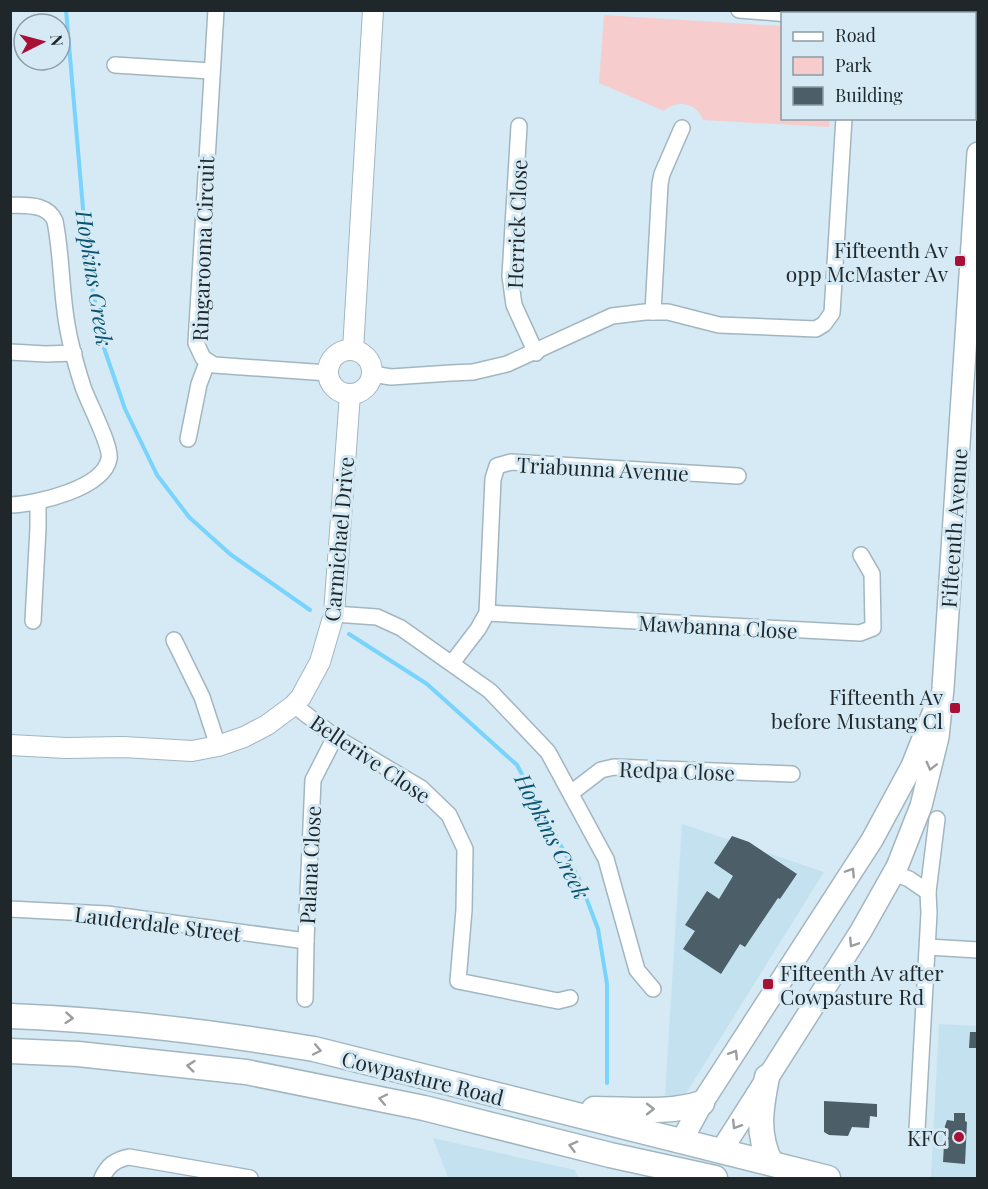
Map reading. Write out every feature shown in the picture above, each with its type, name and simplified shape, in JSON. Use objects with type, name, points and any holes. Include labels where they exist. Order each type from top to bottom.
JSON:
[{"type":"main road","name":"Fifteenth Avenue","points":[[721,1151],[861,931],[894,873],[921,806],[938,737],[943,688],[978,153]]},
{"type":"main road","name":"Fifteenth Avenue","points":[[682,1140],[702,1103],[872,840],[912,766],[943,688]]},
{"type":"main road","name":"Cowpasture Road","points":[[10,1016],[124,1022],[314,1049],[682,1140],[828,1179]]},
{"type":"main road","name":"Cowpasture Road","points":[[10,1051],[78,1054],[246,1072],[424,1108],[610,1155],[665,1173],[709,1178]]},
{"type":"main road","points":[[766,1077],[760,1112],[761,1136],[771,1163]]},
{"type":"main road","points":[[550,1108],[673,1109],[688,1108],[702,1103]]},
{"type":"main road","points":[[665,1173],[682,1140]]},
{"type":"main road","points":[[709,1178],[721,1151]]},
{"type":"main road","points":[[610,1155],[624,1172],[626,1179]]},
{"type":"street","name":"Ringarooma Circuit","points":[[216,10],[195,333],[198,351],[207,363],[220,366],[328,373]]},
{"type":"street","points":[[353,350],[373,10]]},
{"type":"street","points":[[739,10],[781,13]]},
{"type":"street","points":[[115,65],[211,71]]},
{"type":"street","points":[[372,374],[391,377],[473,372],[507,364],[536,353],[612,316],[668,312],[718,325],[816,329],[824,324],[832,313],[844,120]]},
{"type":"street","name":"Herrick Close","points":[[519,126],[510,276],[514,305],[536,353]]},
{"type":"street","points":[[652,312],[660,184],[682,128]]},
{"type":"street","points":[[10,205],[43,208],[49,211],[55,221],[66,315],[74,353],[90,405],[108,447],[109,460],[102,472],[69,492],[38,502],[10,505]]},
{"type":"street","points":[[345,350],[353,350],[366,357],[372,374],[365,387],[350,394],[336,388],[328,373],[335,355],[345,350]]},
{"type":"street","points":[[10,352],[74,353]]},
{"type":"street","points":[[188,438],[199,384],[207,363]]},
{"type":"street","name":"Carmichael Drive","points":[[10,745],[66,748],[123,747],[178,752],[218,746],[256,732],[294,705],[320,662],[334,614],[350,394]]},
{"type":"street","name":"Triabunna Avenue","points":[[452,663],[478,629],[487,613],[493,479],[497,466],[511,462],[738,476]]},
{"type":"street","points":[[33,621],[39,528],[38,502]]},
{"type":"street","name":"Mawbanna Close","points":[[487,613],[860,633],[873,628],[872,574],[861,555]]},
{"type":"street","points":[[334,614],[377,617],[401,628],[490,691],[548,752],[606,859],[637,970],[652,989]]},
{"type":"street","points":[[174,640],[202,697],[218,746]]},
{"type":"street","name":"Bellerive Close","points":[[294,705],[336,737],[421,788],[444,809],[458,830],[465,849],[464,910],[458,981],[558,1001],[570,999]]},
{"type":"street","name":"Palana Close","points":[[305,999],[313,780],[336,737]]},
{"type":"street","name":"Redpa Close","points":[[571,792],[601,770],[614,766],[792,774]]},
{"type":"street","points":[[917,1130],[928,947],[928,892],[937,819]]},
{"type":"street","points":[[894,873],[909,879],[928,892]]},
{"type":"street","name":"Lauderdale Street","points":[[10,909],[107,914],[306,941]]},
{"type":"street","points":[[928,947],[978,950]]},
{"type":"street","points":[[102,1179],[111,1164],[118,1159],[129,1157],[250,1179]]},
{"type":"shaded area","points":[[682,824],[824,872],[685,1095],[665,1095]]},
{"type":"shaded area","points":[[939,1024],[977,1026],[977,1178],[931,1177]]},
{"type":"shaded area","points":[[433,1138],[575,1170],[578,1178],[448,1178]]},
{"type":"green space","points":[[604,15],[781,26],[781,120],[830,120],[829,127],[703,120],[696,110],[686,105],[675,105],[664,111],[599,83]]},
{"type":"building","points":[[732,836],[749,842],[797,874],[745,947],[740,944],[721,974],[683,949],[695,931],[685,925],[707,891],[719,899],[733,876],[714,863]]},
{"type":"building","points":[[970,1032],[978,1032],[978,1048],[969,1048]]},
{"type":"building","points":[[824,1101],[877,1104],[877,1117],[870,1116],[869,1128],[852,1127],[848,1136],[829,1135],[824,1132]]},
{"type":"building","points":[[954,1113],[965,1113],[967,1122],[965,1164],[943,1162],[945,1126],[947,1120],[954,1121]]},
{"type":"waterway","name":"Hopkins Creek","points":[[66,10],[88,267],[104,348],[125,409],[157,475],[189,517],[230,554],[310,610]]},
{"type":"waterway","name":"Hopkins Creek","points":[[349,634],[427,684],[517,765],[579,879],[598,929],[607,984],[607,1083]]},
{"type":"place","name":"Fifteenth Av opp McMaster Av","points":[[960,261]]},
{"type":"place","name":"Fifteenth Av before Mustang Cl","points":[[955,708]]},
{"type":"place","name":"Fifteenth Av after Cowpasture Rd","points":[[768,984]]},
{"type":"place","name":"KFC","points":[[959,1137]]}]
